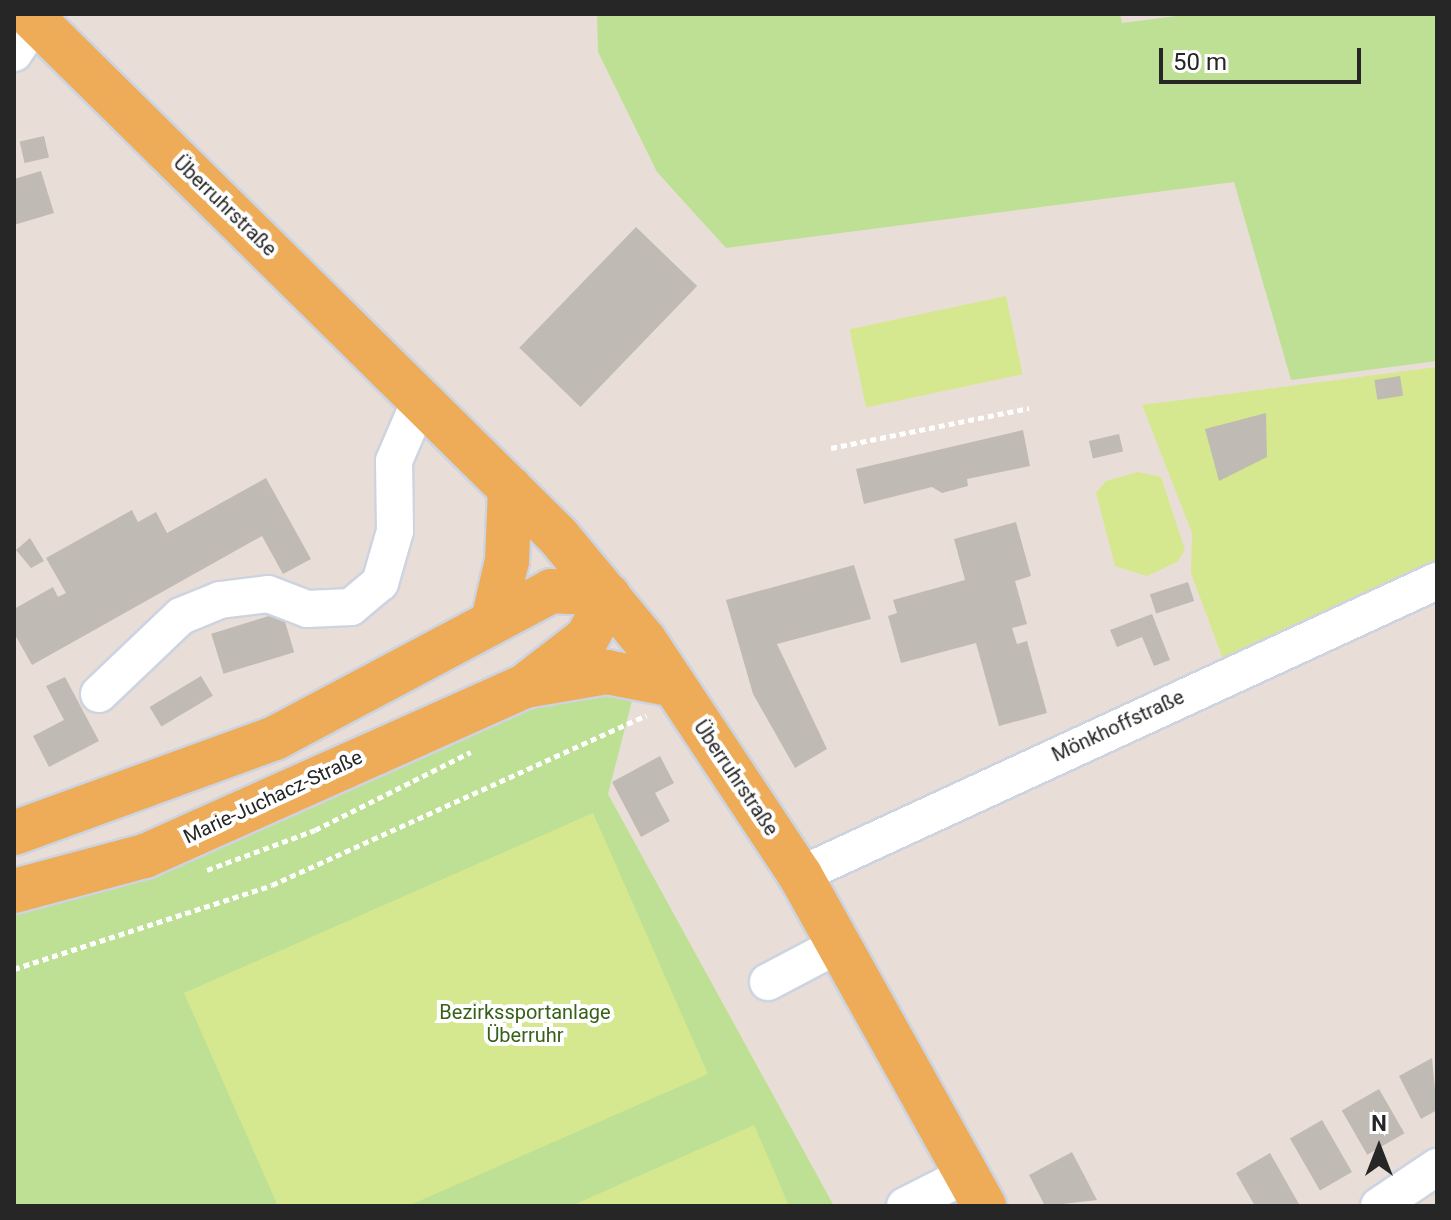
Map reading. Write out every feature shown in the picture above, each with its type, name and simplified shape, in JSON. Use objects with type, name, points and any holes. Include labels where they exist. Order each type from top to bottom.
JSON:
[{"type":"main road","name":"Überruhrstraße","points":[[30,25],[421,398],[510,488],[608,596],[674,685],[800,875],[975,1190]]},
{"type":"main road","points":[[493,620],[507,561],[510,488]]},
{"type":"main road","points":[[14,833],[275,738],[551,591],[608,596]]},
{"type":"main road","name":"Marie-Juchacz-Straße","points":[[14,891],[145,856],[525,686],[587,638],[608,596]]},
{"type":"main road","name":"Marie-Juchacz-Straße","points":[[525,686],[607,672],[674,685]]},
{"type":"street","points":[[99,694],[181,616],[220,600],[268,594],[307,609],[351,607],[380,583],[395,531],[394,461],[421,398]]},
{"type":"street","name":"Mönkhoffstraße","points":[[800,875],[1437,581]]},
{"type":"street","points":[[768,982],[840,944]]},
{"type":"street","points":[[1379,1206],[1437,1167]]},
{"type":"street","points":[[905,1206],[975,1190]]},
{"type":"path","points":[[831,448],[1029,408]]},
{"type":"path","points":[[14,969],[272,885],[617,727]]},
{"type":"green space","points":[[597,14],[1120,14],[1122,23],[1192,14],[1437,14],[1437,361],[1291,380],[1234,182],[726,248],[657,172],[598,52]]},
{"type":"green space","points":[[1006,296],[1023,374],[866,408],[849,329]]},
{"type":"green space","points":[[1437,367],[1437,575],[1227,670],[1191,573],[1192,533],[1142,405]]},
{"type":"green space","points":[[1138,472],[1161,477],[1185,550],[1177,562],[1147,576],[1115,566],[1096,493],[1106,481]]},
{"type":"green space","name":"Bezirkssportanlage Überruhr","points":[[593,688],[632,701],[608,794],[834,1206],[14,1206],[14,908],[548,698]]},
{"type":"green space","points":[[593,813],[708,1074],[408,1206],[278,1206],[184,993]]},
{"type":"green space","points":[[754,1125],[789,1206],[571,1206]]},
{"type":"building","points":[[44,136],[49,157],[25,163],[20,142]]},
{"type":"building","points":[[41,171],[54,213],[14,225],[14,179]]},
{"type":"building","points":[[636,227],[697,286],[580,407],[519,348]]},
{"type":"building","points":[[1400,376],[1403,396],[1377,400],[1374,380]]},
{"type":"building","points":[[1266,413],[1267,457],[1219,481],[1205,429]]},
{"type":"building","points":[[1023,430],[1030,466],[967,479],[968,486],[942,493],[932,487],[864,504],[856,469]]},
{"type":"building","points":[[1119,434],[1123,452],[1093,459],[1089,441]]},
{"type":"building","points":[[266,478],[311,559],[283,574],[262,536],[32,665],[14,633],[14,609],[53,587],[58,597],[66,593],[46,558],[132,510],[138,522],[156,512],[167,533]]},
{"type":"building","points":[[1016,522],[1031,576],[1015,581],[1027,624],[1012,628],[1017,644],[1027,641],[1047,713],[999,726],[976,643],[901,663],[888,616],[897,613],[893,600],[965,580],[954,539]]},
{"type":"building","points":[[30,538],[44,561],[31,568],[16,550]]},
{"type":"building","points":[[854,565],[871,619],[777,644],[827,749],[795,768],[753,694],[726,600]]},
{"type":"building","points":[[1188,582],[1194,601],[1156,613],[1150,594]]},
{"type":"building","points":[[282,612],[294,652],[224,674],[211,634]]},
{"type":"building","points":[[1152,614],[1170,660],[1154,666],[1142,637],[1117,647],[1110,630]]},
{"type":"building","points":[[201,676],[213,696],[161,727],[150,707]]},
{"type":"building","points":[[65,677],[99,741],[49,767],[33,736],[64,720],[46,686]]},
{"type":"building","points":[[660,756],[674,783],[655,793],[670,821],[641,837],[612,782]]},
{"type":"building","points":[[1432,1058],[1437,1110],[1421,1119],[1399,1076]]},
{"type":"building","points":[[1379,1089],[1404,1133],[1367,1155],[1342,1110]]},
{"type":"building","points":[[1322,1120],[1352,1172],[1320,1190],[1290,1138]]},
{"type":"building","points":[[1072,1152],[1097,1200],[1045,1206],[1029,1175]]},
{"type":"building","points":[[1270,1153],[1300,1206],[1255,1206],[1236,1173]]}]
